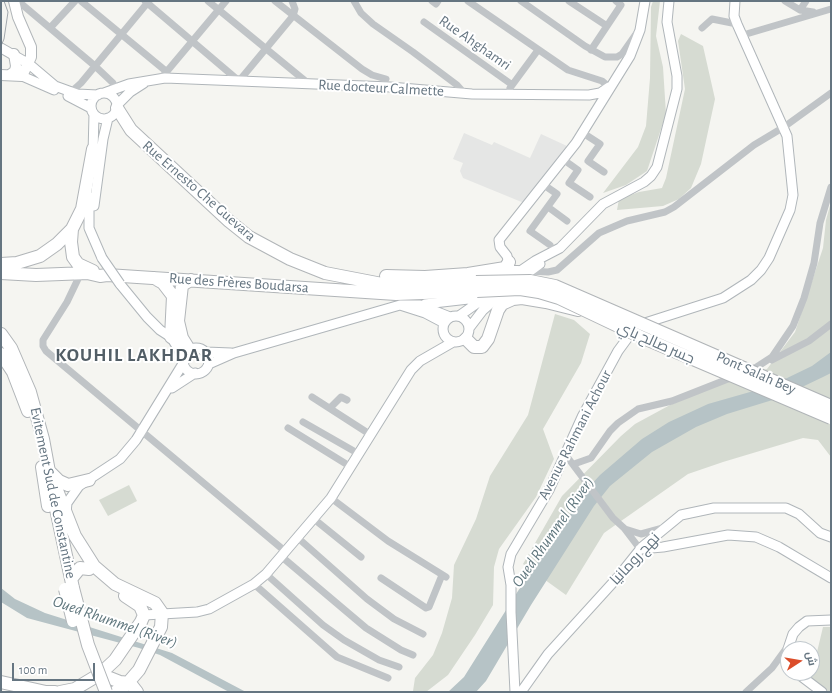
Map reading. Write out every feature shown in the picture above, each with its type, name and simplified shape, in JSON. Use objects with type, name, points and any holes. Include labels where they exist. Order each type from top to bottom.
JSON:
[{"type":"highway","name":"Rue Ernesto Che Guevara","points":[[117,106],[131,130],[244,233],[271,250],[290,259],[325,273],[339,276]]},
{"type":"highway","points":[[1,264],[17,263],[40,256],[57,244],[72,230],[82,209],[93,149]]},
{"type":"highway","points":[[72,230],[71,253],[75,261],[84,268],[103,275]]},
{"type":"highway","points":[[339,276],[361,275],[425,277],[512,269]]},
{"type":"highway","name":"Rue des Frères Boudarsa","points":[[1,273],[19,275],[79,273],[396,294],[483,291]]},
{"type":"highway","points":[[1,281],[78,279],[103,275]]},
{"type":"highway","points":[[339,276],[382,284],[483,291]]},
{"type":"highway","points":[[153,278],[163,282],[170,291],[174,303],[171,337]]},
{"type":"highway","points":[[187,354],[178,321],[182,285],[191,280]]},
{"type":"highway","name":"Pont Salah Bey","points":[[483,291],[530,281],[555,286],[831,406]]},
{"type":"highway","name":"جسر صالح باي","points":[[483,291],[520,290],[539,292],[573,303],[639,336],[831,418]]},
{"type":"highway","points":[[466,339],[476,348],[485,345],[498,310],[506,302],[522,298],[546,302],[595,315]]},
{"type":"highway","name":"Evitement Sud de Constantine","points":[[1,334],[11,348],[30,392],[44,439],[70,585]]},
{"type":"highway","name":"Evitement Sud de Constantine","points":[[1,354],[20,389],[34,433],[70,585]]},
{"type":"highway","points":[[49,470],[59,481],[68,485],[88,480]]},
{"type":"highway","points":[[49,470],[79,544],[99,571],[122,588],[155,603],[162,613],[161,627],[139,670],[128,683],[114,689]]},
{"type":"highway","points":[[60,692],[88,687],[115,660],[142,619],[140,606],[105,584],[89,569],[77,550],[72,538],[66,513]]},
{"type":"highway","points":[[89,569],[80,568],[70,585],[81,647],[98,692]]},
{"type":"highway","points":[[70,585],[90,651],[114,689]]},
{"type":"highway","points":[[114,689],[115,660]]},
{"type":"highway","points":[[100,674],[114,689]]},
{"type":"highway","points":[[1,682],[46,692],[55,692]]},
{"type":"highway","points":[[128,683],[132,685],[136,692]]},
{"type":"highway","points":[[1,688],[18,692]]},
{"type":"main road","points":[[14,1],[18,17],[31,46],[29,64],[22,76]]},
{"type":"main road","points":[[512,269],[500,247],[499,240],[564,160],[583,133],[637,42],[645,1]]},
{"type":"main road","points":[[444,334],[447,339],[453,342],[460,342],[466,339],[470,327],[483,310],[500,294],[560,248],[598,209],[615,196],[644,182],[651,176],[657,167],[677,89],[677,76],[667,22],[669,1]]},
{"type":"main road","name":"Avenue Rahmani Achour","points":[[515,692],[511,585],[508,568],[511,554],[549,490],[582,417],[618,351],[635,330],[653,320],[727,296],[750,280],[765,264],[790,210],[793,195],[789,146],[784,127],[734,16],[735,1]]},
{"type":"main road","points":[[1,48],[14,54],[29,64],[46,80],[55,86],[82,95],[112,95],[117,106],[115,114],[108,118],[99,118],[93,111],[22,76],[6,75]]},
{"type":"main road","points":[[6,75],[15,71],[16,66],[14,54]]},
{"type":"main road","name":"Rue docteur Calmette","points":[[101,94],[115,88],[164,75],[239,81],[390,87],[464,93],[590,95],[600,93],[609,87]]},
{"type":"main road","name":"Rue docteur Calmette","points":[[117,106],[130,92],[150,79]]},
{"type":"main road","points":[[101,94],[93,99],[93,149],[88,217],[92,238],[102,258],[120,284],[137,306],[154,324],[171,337],[187,354],[187,369],[195,373]]},
{"type":"main road","points":[[92,238],[93,211],[103,139],[108,118]]},
{"type":"main road","points":[[166,393],[195,373],[203,371],[209,364],[234,353],[400,305],[420,304],[483,291],[503,284],[512,269],[560,248]]},
{"type":"main road","points":[[430,355],[444,334],[451,319],[483,291]]},
{"type":"main road","points":[[420,304],[451,319]]},
{"type":"main road","points":[[400,305],[451,319],[466,320],[470,327]]},
{"type":"main road","points":[[154,324],[166,321],[173,312]]},
{"type":"main road","points":[[142,619],[162,613],[197,612],[209,608],[254,584],[266,574],[331,498],[372,435],[411,370],[430,355],[453,342]]},
{"type":"main road","points":[[66,513],[67,503],[79,486],[124,456],[143,431],[187,354],[199,348],[206,352],[234,353]]},
{"type":"main road","points":[[206,352],[209,364]]},
{"type":"main road","name":"نهج رومانيا","points":[[521,692],[548,654],[618,577],[640,549],[681,515],[714,508],[786,508],[796,512],[820,533],[831,537]]},
{"type":"main road","points":[[640,549],[663,547],[728,535],[756,537],[779,547],[831,578]]},
{"type":"main road","points":[[791,641],[793,634],[798,627],[807,621],[831,620]]},
{"type":"main road","points":[[808,681],[822,692]]},
{"type":"street","points":[[18,1],[95,66],[115,88]]},
{"type":"street","points":[[50,28],[75,1]]},
{"type":"street","points":[[81,1],[121,34],[164,75],[226,1]]},
{"type":"street","points":[[208,1],[309,84]]},
{"type":"street","points":[[275,1],[362,70],[386,79]]},
{"type":"street","points":[[71,92],[95,66],[147,2],[239,81],[293,16],[295,10],[292,1]]},
{"type":"street","points":[[354,1],[361,13],[373,24],[457,85],[464,93]]},
{"type":"street","points":[[432,1],[436,4],[438,1]]},
{"type":"street","points":[[468,1],[538,50],[574,73],[602,81],[609,87]]},
{"type":"street","points":[[521,1],[591,50],[605,57],[617,57],[628,46],[641,26]]},
{"type":"street","points":[[569,1],[607,26]]},
{"type":"street","points":[[591,50],[621,5],[616,1]]},
{"type":"street","points":[[785,1],[800,10],[815,13]]},
{"type":"street","points":[[800,10],[806,1]]},
{"type":"street","points":[[742,35],[815,13],[831,10]]},
{"type":"street","points":[[702,28],[712,19],[738,24]]},
{"type":"street","name":"Rue Ahghamri","points":[[424,22],[511,84]]},
{"type":"street","points":[[509,94],[511,84],[538,50]]},
{"type":"street","points":[[512,269],[548,272],[557,270],[599,233],[622,223],[674,208],[754,145],[784,127],[831,93]]},
{"type":"street","points":[[583,133],[600,144],[588,161],[604,172]]},
{"type":"street","points":[[564,160],[578,170],[569,183],[590,197]]},
{"type":"street","points":[[544,185],[557,194],[530,231],[550,245]]},
{"type":"street","points":[[763,364],[772,357],[793,326],[804,298],[814,263],[820,223],[831,187]]},
{"type":"street","points":[[548,206],[567,221]]},
{"type":"street","points":[[78,279],[67,302],[43,340],[43,346],[46,351],[143,431],[366,628],[401,650],[413,655]]},
{"type":"street","points":[[574,464],[591,458],[614,427],[638,409],[672,401],[747,372],[809,341],[831,324]]},
{"type":"street","points":[[312,397],[372,435]]},
{"type":"street","points":[[330,408],[341,397],[347,400]]},
{"type":"street","points":[[303,422],[359,454]]},
{"type":"street","points":[[288,428],[351,467]]},
{"type":"street","points":[[565,454],[613,518],[624,528],[640,549]]},
{"type":"street","points":[[331,498],[388,541],[444,576],[429,607],[426,608],[381,578]]},
{"type":"street","points":[[314,519],[361,557]]},
{"type":"street","points":[[624,528],[641,534],[665,527]]},
{"type":"street","points":[[298,538],[367,599],[394,619],[424,634]]},
{"type":"street","points":[[266,574],[323,626],[338,637],[379,660],[399,667]]},
{"type":"street","points":[[254,584],[337,656],[388,678]]},
{"type":"street","points":[[746,692],[780,660]]},
{"type":"shaded area","points":[[653,1],[660,1],[656,36],[663,67],[666,114],[647,171],[626,185],[603,193],[638,147],[646,126],[650,78],[651,7]]},
{"type":"shaded area","points":[[681,34],[703,46],[715,99],[701,164],[691,188],[679,199],[663,206],[617,210],[619,199],[639,192],[662,188],[666,178],[685,89],[678,41]]},
{"type":"shaded area","points":[[464,133],[492,145],[494,142],[530,158],[541,134],[567,146],[524,203],[463,178],[460,171],[463,163],[453,159]]},
{"type":"shaded area","points":[[831,202],[831,457],[818,440],[803,438],[688,474],[604,533],[566,595],[523,564],[562,496],[621,436],[635,424],[670,405],[726,382],[767,369],[795,332],[823,248],[826,220]]},
{"type":"shaded area","points":[[555,314],[574,320],[590,334],[581,363],[543,429],[554,459],[536,497],[499,549],[494,567],[493,605],[475,635],[448,675],[426,692],[409,692],[413,691],[415,678],[433,655],[442,633],[452,598],[454,565],[476,519],[490,476],[528,415]]},
{"type":"shaded area","points":[[831,352],[831,373],[779,398],[727,414],[696,427],[652,452],[610,486],[594,506],[531,605],[486,681],[476,692],[448,692],[464,677],[518,591],[588,488],[600,475],[642,439],[669,422],[708,404],[757,390],[785,379],[812,366]]},
{"type":"shaded area","points":[[129,485],[137,501],[108,516],[99,500]]},
{"type":"shaded area","points":[[1,588],[15,599],[45,613],[172,653],[246,692],[229,692],[160,655],[27,618],[1,602]]},
{"type":"shaded area","points":[[823,627],[831,627],[831,692],[825,690],[814,681],[820,681],[820,641]]},
{"type":"tram line","points":[[1,46],[4,39],[8,12],[4,1]]},
{"type":"district","name":"KOUHIL LAKHDAR","points":[[134,355]]},
{"type":"water label","name":"Oued Rhummel (River)","points":[[553,532]]},
{"type":"water label","name":"Oued Rhummel (River)","points":[[115,622]]}]
